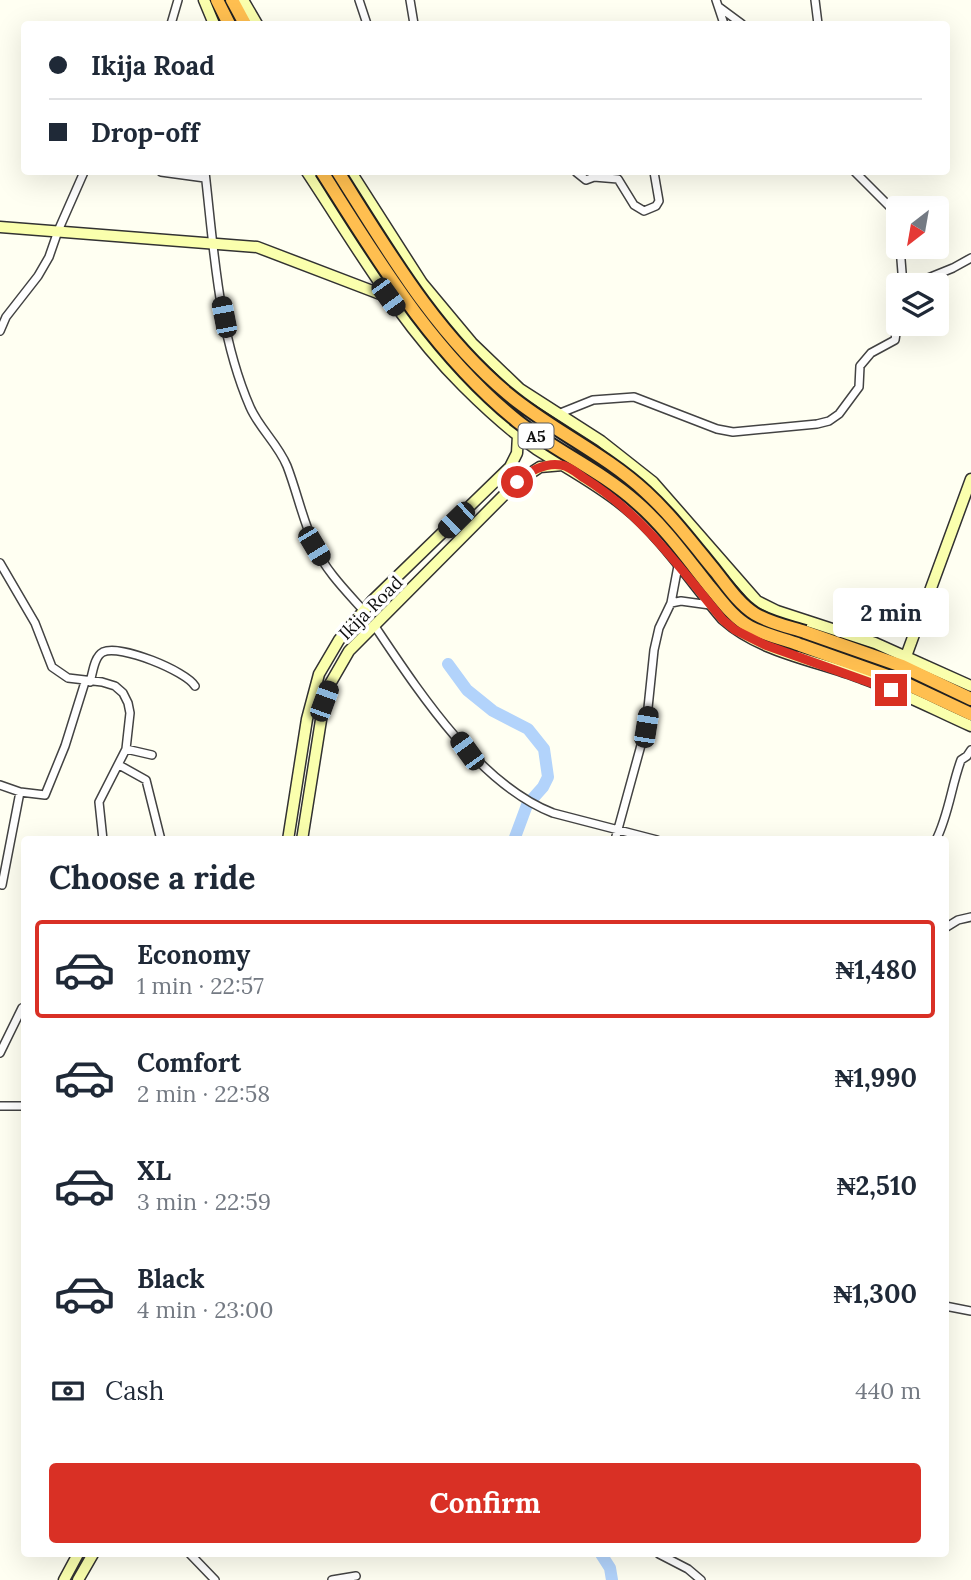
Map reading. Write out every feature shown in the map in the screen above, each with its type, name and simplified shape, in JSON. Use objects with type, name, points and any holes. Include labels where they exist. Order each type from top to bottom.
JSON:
[{"type":"highway","points":[[217,0],[228,21]]},
{"type":"highway","points":[[232,0],[243,21]]},
{"type":"highway","name":"A5","points":[[324,175],[402,298],[432,337],[473,380],[536,435],[636,501],[664,530],[734,615],[749,627],[904,661],[971,699]]},
{"type":"highway","name":"A5","points":[[340,175],[413,290],[442,328],[516,401],[619,469],[645,491],[674,521],[743,605],[756,615],[893,684],[971,714]]},
{"type":"street","points":[[172,21],[178,0]]},
{"type":"street","points":[[204,0],[213,21]]},
{"type":"street","points":[[243,0],[255,21]]},
{"type":"street","points":[[359,0],[366,21]]},
{"type":"street","points":[[410,0],[414,21]]},
{"type":"street","points":[[816,0],[818,21]]},
{"type":"street","points":[[717,4],[722,21]]},
{"type":"street","points":[[717,4],[738,21]]},
{"type":"street","points":[[0,331],[6,317],[38,276],[52,251],[83,175]]},
{"type":"street","points":[[205,175],[220,295],[233,360],[251,410],[282,454],[314,546],[363,611]]},
{"type":"street","points":[[309,175],[388,297],[445,368],[518,435],[598,486],[628,509],[735,630],[751,639],[893,684],[971,726]]},
{"type":"street","points":[[353,175],[422,283],[450,318],[509,380],[621,456],[653,482],[757,601],[777,611],[875,643],[904,661],[971,686]]},
{"type":"street","points":[[580,175],[586,180],[594,177],[618,179],[634,205],[643,211],[656,206],[659,201],[655,175]]},
{"type":"street","points":[[858,175],[886,203]]},
{"type":"street","points":[[0,227],[265,250],[388,297]]},
{"type":"street","points":[[938,273],[971,258]]},
{"type":"street","points":[[557,414],[593,400],[634,397],[717,429],[733,432],[830,421],[839,414],[857,390],[860,366],[871,354],[895,340],[896,336]]},
{"type":"street","name":"Ikija Road","points":[[289,836],[307,719],[319,674],[339,639],[363,611],[510,467],[517,453],[518,435]]},
{"type":"street","points":[[598,486],[621,456]]},
{"type":"street","name":"Ikija Road","points":[[303,836],[324,701],[349,651],[517,482],[540,467],[563,465]]},
{"type":"street","points":[[904,661],[971,479]]},
{"type":"street","points":[[0,563],[35,623],[52,667],[68,678],[115,686],[123,693],[130,713],[125,749],[99,802],[103,836]]},
{"type":"street","points":[[616,836],[646,727],[654,650],[659,628],[671,603],[678,566]]},
{"type":"street","points":[[671,603],[681,601],[710,604]]},
{"type":"street","points":[[374,625],[409,677],[467,751],[527,799],[540,807],[578,820],[643,836]]},
{"type":"street","points":[[0,785],[44,797],[87,682],[97,658],[104,652],[112,650],[165,666],[188,677],[195,686]]},
{"type":"street","points":[[125,749],[152,755]]},
{"type":"street","points":[[938,836],[944,824],[951,788],[961,760],[971,750]]},
{"type":"street","points":[[119,765],[146,780],[160,836]]},
{"type":"street","points":[[2,885],[20,792]]},
{"type":"street","points":[[949,926],[971,917]]},
{"type":"street","points":[[0,1053],[21,1011]]},
{"type":"street","points":[[0,1106],[21,1106]]},
{"type":"street","points":[[949,1308],[971,1311]]},
{"type":"street","points":[[64,1580],[76,1557]]},
{"type":"street","points":[[78,1580],[91,1557]]},
{"type":"street","points":[[193,1557],[216,1579]]},
{"type":"street","points":[[665,1557],[688,1569],[701,1580]]},
{"type":"street","points":[[332,1580],[356,1576]]},
{"type":"waterway","points":[[448,664],[467,690],[493,711],[528,729],[544,749],[548,777],[527,805],[515,836]]},
{"type":"waterway","points":[[603,1557],[610,1568],[612,1580]]},
{"type":"route","points":[[517,482],[540,467],[563,465],[598,486],[628,509],[723,620],[735,630],[765,645],[891,690]]}]
